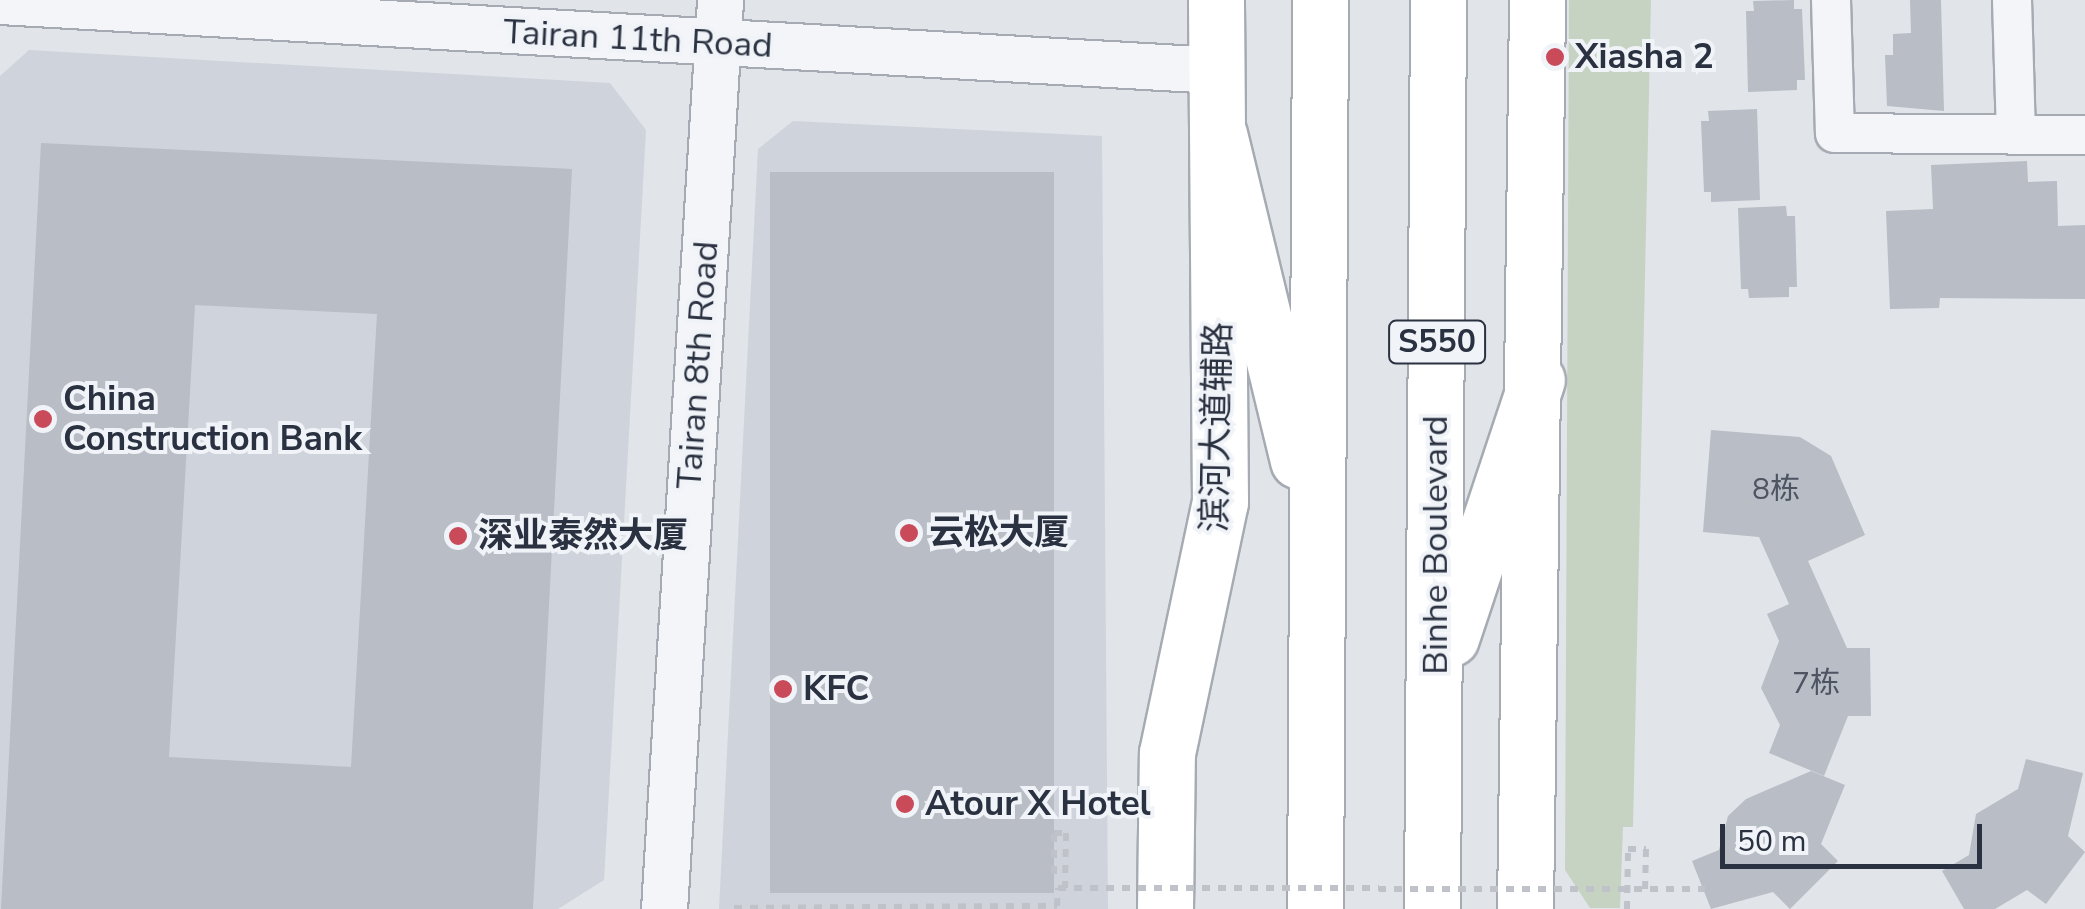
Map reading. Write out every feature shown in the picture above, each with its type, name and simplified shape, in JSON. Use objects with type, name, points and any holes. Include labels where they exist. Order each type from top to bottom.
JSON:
[{"type":"main road","name":"滨河大道辅路","points":[[1165,909],[1167,753],[1220,502],[1216,0]]},
{"type":"main road","points":[[1314,909],[1320,0]]},
{"type":"main road","name":"Binhe Boulevard","points":[[1432,909],[1438,0]]},
{"type":"main road","points":[[1525,909],[1537,380],[1538,0]]},
{"type":"main road","points":[[1219,134],[1317,540]]},
{"type":"main road","points":[[1436,684],[1537,380]]},
{"type":"street","points":[[1832,0],[1834,133],[2085,135]]},
{"type":"street","points":[[2012,0],[2016,134]]},
{"type":"street","name":"Tairan 11th Road","points":[[0,1],[719,22],[1217,70]]},
{"type":"street","name":"Tairan 8th Road","points":[[664,909],[719,22]]},
{"type":"path","points":[[1054,874],[1054,833],[1066,833],[1066,888]]},
{"type":"path","points":[[1627,909],[1628,849],[1646,850],[1645,889]]},
{"type":"path","points":[[734,908],[1057,906],[1058,888],[1705,889]]},
{"type":"shaded area","name":"深业泰然大厦","points":[[29,50],[610,83],[646,130],[604,880],[558,909],[0,909],[0,76]]},
{"type":"shaded area","name":"云松大厦","points":[[793,121],[1102,136],[1108,909],[719,909],[758,149]]},
{"type":"green space","points":[[1569,0],[1651,0],[1633,827],[1623,827],[1620,908],[1590,908],[1565,870]]},
{"type":"building","points":[[1794,0],[1794,9],[1802,9],[1805,80],[1797,80],[1797,90],[1748,92],[1746,11],[1754,11],[1753,1]]},
{"type":"building","points":[[1910,0],[1941,0],[1944,111],[1887,106],[1885,55],[1893,55],[1893,34],[1911,33]]},
{"type":"building","points":[[1757,109],[1760,200],[1711,202],[1711,192],[1704,192],[1701,121],[1709,121],[1708,111]]},
{"type":"building","name":"深业泰然大厦","points":[[41,143],[572,169],[533,909],[1,909]],"holes":[[[195,305],[377,314],[351,767],[169,757]]]},
{"type":"building","points":[[2027,161],[2028,182],[2057,181],[2058,226],[2085,225],[2085,299],[1940,298],[1939,308],[1890,309],[1886,211],[1933,209],[1931,165]]},
{"type":"building","name":"云松大厦","points":[[770,172],[1054,172],[1054,893],[770,893]]},
{"type":"building","points":[[1786,206],[1787,216],[1795,216],[1797,287],[1789,287],[1789,297],[1749,298],[1748,289],[1741,289],[1738,208]]},
{"type":"building","points":[[1711,430],[1800,437],[1831,456],[1865,535],[1808,561],[1847,648],[1870,648],[1871,716],[1848,716],[1824,776],[1769,753],[1780,725],[1761,688],[1779,641],[1767,614],[1789,604],[1759,537],[1703,532]]},
{"type":"building","points":[[2026,759],[2083,773],[2068,836],[2085,852],[2046,904],[2027,890],[1995,909],[1964,909],[1942,871],[1969,855],[1976,814],[2018,789]]},
{"type":"building","points":[[1811,771],[1845,785],[1821,844],[1838,861],[1790,909],[1773,892],[1711,909],[1692,861],[1719,850],[1728,816],[1746,799]]},
{"type":"place","name":"Xiasha 2","points":[[1555,57]]},
{"type":"place","name":"China Construction Bank","points":[[43,419]]},
{"type":"place","name":"云松大厦","points":[[909,533]]},
{"type":"place","name":"深业泰然大厦","points":[[458,536]]},
{"type":"place","name":"KFC","points":[[783,689]]},
{"type":"place","name":"Atour X Hotel","points":[[905,804]]}]
